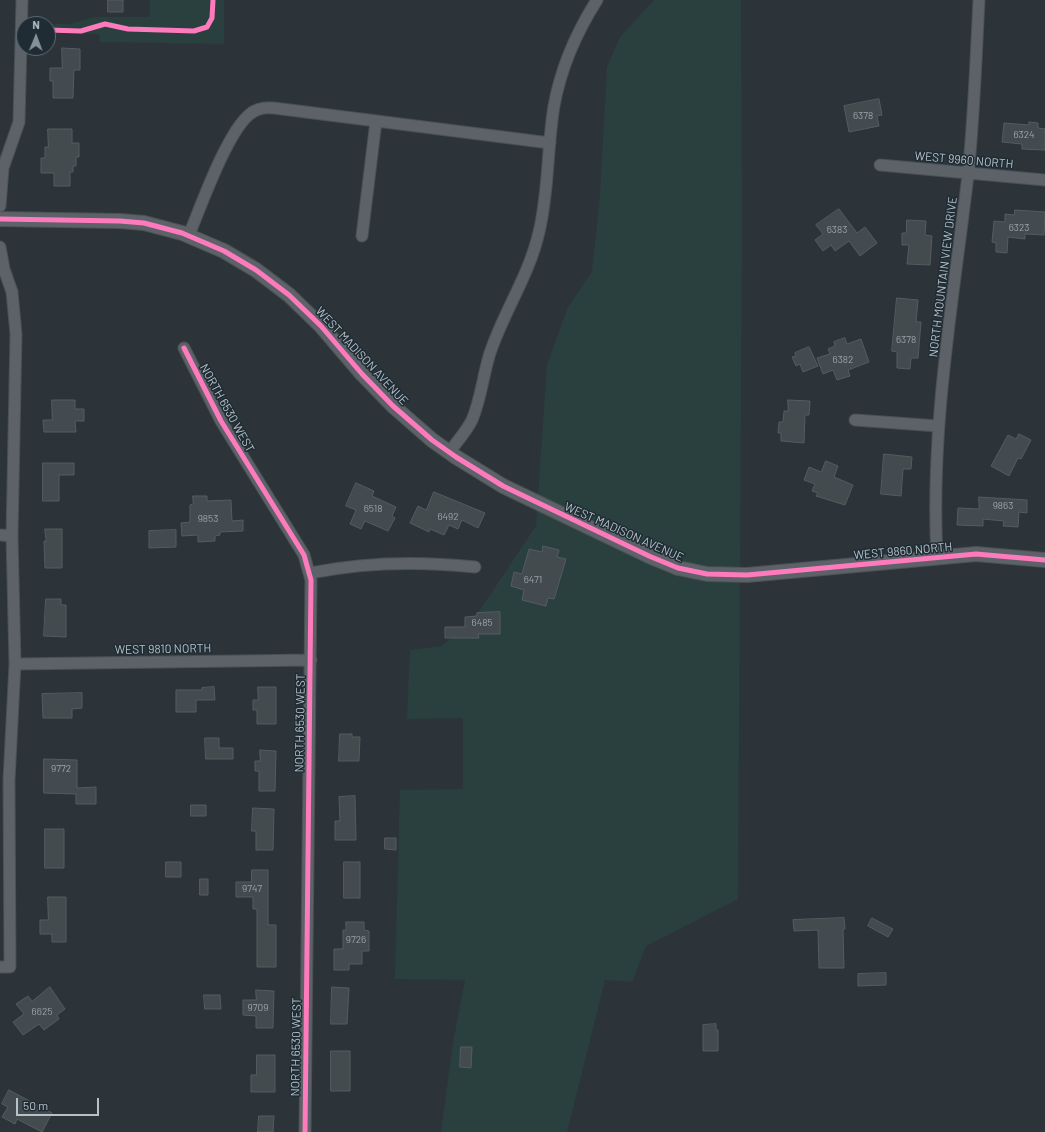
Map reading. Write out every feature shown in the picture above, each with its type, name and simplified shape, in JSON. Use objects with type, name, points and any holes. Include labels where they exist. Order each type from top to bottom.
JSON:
[{"type":"street","points":[[0,206],[3,168],[19,122],[22,0]]},
{"type":"street","points":[[449,452],[463,435],[472,419],[491,351],[521,286],[534,250],[546,195],[554,106],[563,68],[577,34],[597,0]]},
{"type":"street","name":"NORTH MOUNTAIN VIEW DRIVE","points":[[937,557],[935,510],[938,426],[968,173],[980,0]]},
{"type":"street","points":[[189,235],[220,162],[240,126],[251,113],[262,108],[274,108],[550,143]]},
{"type":"street","points":[[362,236],[376,121]]},
{"type":"street","name":"WEST 9960 NORTH","points":[[880,165],[1045,180]]},
{"type":"street","name":"WEST MADISON AVENUE","points":[[0,219],[132,221],[156,225],[189,235],[240,260],[289,294],[322,326],[362,374],[393,406],[449,452],[503,486],[663,562],[708,574],[731,576],[763,574]]},
{"type":"street","points":[[0,246],[4,269],[12,292],[16,334],[12,536],[15,664],[5,780],[5,967]]},
{"type":"street","name":"NORTH 6530 WEST","points":[[184,348],[221,421],[298,545],[310,573],[312,588],[305,1132]]},
{"type":"street","points":[[855,420],[938,426]]},
{"type":"street","points":[[0,535],[12,536]]},
{"type":"street","name":"WEST 9860 NORTH","points":[[763,574],[976,554],[1045,560]]},
{"type":"street","points":[[310,573],[345,567],[392,563],[434,563],[475,567]]},
{"type":"street","name":"WEST 9810 NORTH","points":[[15,664],[311,660]]},
{"type":"green space","points":[[150,0],[224,0],[224,44],[100,42],[99,34],[56,33],[56,24],[71,24],[94,17],[150,17]]},
{"type":"green space","points":[[654,0],[741,0],[742,226],[738,899],[646,946],[632,982],[605,980],[567,1132],[441,1132],[453,1043],[465,980],[395,979],[400,790],[463,789],[463,718],[407,719],[410,650],[442,646],[480,610],[536,526],[547,365],[568,307],[592,272],[600,197],[607,67],[620,37]]},
{"type":"building","points":[[108,0],[123,0],[123,12],[108,12]]},
{"type":"building","points":[[62,48],[80,49],[80,70],[74,70],[73,98],[53,98],[53,81],[50,81],[50,68],[62,68]]},
{"type":"building","points":[[879,99],[882,115],[877,116],[879,126],[849,132],[844,106]]},
{"type":"building","points":[[1029,122],[1038,123],[1038,128],[1045,129],[1045,150],[1022,149],[1022,144],[1002,142],[1004,123],[1029,125]]},
{"type":"building","points":[[48,129],[72,129],[72,143],[79,143],[79,157],[76,157],[76,166],[73,166],[73,172],[70,172],[70,186],[54,186],[54,173],[41,173],[41,158],[45,158],[45,147],[48,147]]},
{"type":"building","points":[[839,209],[857,233],[865,227],[877,243],[860,256],[849,241],[835,251],[831,245],[823,251],[815,240],[823,234],[816,225]]},
{"type":"building","points":[[1015,210],[1045,212],[1044,235],[1025,234],[1025,239],[1008,237],[1007,253],[996,252],[996,243],[992,242],[994,221],[1005,222],[1005,214],[1014,215]]},
{"type":"building","points":[[907,220],[926,221],[925,235],[932,236],[930,265],[907,264],[909,245],[902,245],[902,233],[906,233]]},
{"type":"building","points":[[897,298],[918,300],[916,322],[921,322],[918,358],[911,358],[910,369],[897,368],[897,352],[892,351]]},
{"type":"building","points":[[845,338],[847,344],[861,339],[869,362],[848,370],[850,376],[837,380],[833,370],[823,374],[817,358],[830,354],[828,349],[835,346],[834,342]]},
{"type":"building","points":[[809,347],[818,366],[803,372],[800,364],[796,366],[792,357],[796,356],[795,353]]},
{"type":"building","points":[[52,400],[75,400],[75,409],[84,409],[84,421],[75,421],[76,432],[44,432],[43,420],[52,420]]},
{"type":"building","points":[[788,400],[810,401],[809,415],[805,415],[804,443],[781,441],[781,433],[778,433],[779,422],[783,422],[784,411],[788,411]]},
{"type":"building","points":[[1019,434],[1031,440],[1021,459],[1018,458],[1009,476],[991,466],[1008,435],[1016,439]]},
{"type":"building","points":[[884,454],[912,457],[911,469],[903,469],[901,496],[881,494]]},
{"type":"building","points":[[826,461],[838,466],[834,477],[853,485],[845,505],[816,496],[818,493],[812,491],[815,484],[804,480],[809,467],[821,472]]},
{"type":"building","points":[[43,463],[74,463],[74,475],[59,475],[59,501],[43,501]]},
{"type":"building","points":[[356,483],[374,491],[372,496],[396,507],[392,516],[395,518],[388,531],[365,521],[361,529],[350,524],[356,510],[346,506]]},
{"type":"building","points":[[434,492],[485,513],[478,528],[462,520],[458,529],[449,525],[444,535],[430,529],[429,532],[410,523],[418,506],[426,510]]},
{"type":"building","points":[[193,496],[207,496],[207,501],[231,500],[232,521],[243,520],[243,531],[220,532],[220,535],[215,536],[215,541],[198,542],[198,535],[182,536],[181,523],[190,522],[190,505],[193,504]]},
{"type":"building","points":[[979,497],[1027,500],[1027,513],[1019,512],[1018,527],[1003,526],[1004,521],[983,519],[983,526],[957,525],[958,508],[979,509]]},
{"type":"building","points":[[45,529],[62,529],[62,568],[45,568]]},
{"type":"building","points":[[176,530],[176,547],[149,548],[149,531]]},
{"type":"building","points":[[543,546],[559,550],[557,557],[566,559],[554,599],[548,598],[546,606],[522,600],[524,590],[511,586],[514,572],[522,574],[529,549],[542,552]]},
{"type":"building","points":[[46,599],[61,599],[61,605],[66,605],[66,637],[44,636]]},
{"type":"building","points":[[500,612],[500,634],[478,634],[479,638],[445,638],[445,627],[465,627],[465,617],[477,616],[477,613]]},
{"type":"building","points":[[214,687],[215,700],[196,700],[196,712],[176,712],[176,690],[202,690],[202,688]]},
{"type":"building","points":[[258,687],[276,687],[276,724],[257,724],[257,710],[253,710],[253,700],[258,700]]},
{"type":"building","points":[[82,693],[82,708],[72,709],[72,718],[43,718],[42,694]]},
{"type":"building","points":[[340,734],[352,734],[352,737],[360,737],[359,761],[339,761]]},
{"type":"building","points":[[205,738],[219,738],[219,748],[233,748],[233,759],[206,759]]},
{"type":"building","points":[[260,750],[276,751],[275,791],[259,791],[259,771],[255,771],[255,761],[260,761]]},
{"type":"building","points":[[44,759],[77,760],[77,788],[96,787],[96,804],[76,804],[76,794],[44,793]]},
{"type":"building","points":[[355,796],[356,840],[335,840],[335,821],[340,821],[339,797]]},
{"type":"building","points":[[191,805],[206,805],[206,816],[191,816]]},
{"type":"building","points":[[253,808],[274,809],[273,850],[256,850],[256,831],[252,831]]},
{"type":"building","points":[[45,829],[64,829],[64,868],[45,868]]},
{"type":"building","points":[[385,838],[396,838],[396,850],[385,849]]},
{"type":"building","points":[[166,862],[181,862],[181,877],[166,877]]},
{"type":"building","points":[[344,862],[360,862],[360,898],[344,898]]},
{"type":"building","points":[[252,870],[268,870],[268,925],[276,925],[276,967],[257,967],[257,909],[253,909],[253,897],[236,897],[236,882],[251,882]]},
{"type":"building","points":[[200,879],[208,879],[208,895],[200,895]]},
{"type":"building","points":[[48,897],[66,897],[66,942],[52,942],[52,934],[40,934],[40,920],[48,920]]},
{"type":"building","points":[[844,918],[844,968],[819,968],[818,930],[794,931],[793,920]]},
{"type":"building","points":[[872,918],[893,929],[888,937],[868,926]]},
{"type":"building","points":[[346,922],[364,922],[364,930],[369,931],[369,951],[362,951],[362,964],[349,964],[349,970],[334,970],[334,949],[343,949],[343,930],[346,930]]},
{"type":"building","points":[[886,973],[886,985],[858,986],[858,974]]},
{"type":"building","points":[[50,987],[65,1009],[57,1015],[59,1019],[44,1030],[39,1024],[23,1035],[13,1022],[24,1014],[16,1004],[28,996],[32,1001]]},
{"type":"building","points":[[332,987],[349,988],[347,1024],[331,1024]]},
{"type":"building","points":[[256,990],[274,991],[273,1028],[256,1028],[256,1016],[243,1015],[243,1000],[256,1000]]},
{"type":"building","points":[[204,995],[220,995],[221,1009],[205,1009]]},
{"type":"building","points":[[716,1024],[716,1030],[718,1030],[718,1051],[703,1051],[703,1025]]},
{"type":"building","points":[[461,1047],[472,1047],[471,1068],[460,1067]]},
{"type":"building","points":[[331,1051],[350,1051],[350,1091],[331,1091]]},
{"type":"building","points":[[257,1055],[275,1055],[275,1092],[251,1092],[251,1075],[256,1075]]},
{"type":"building","points":[[9,1090],[52,1113],[42,1132],[17,1119],[15,1124],[2,1117],[8,1107],[2,1104]]},
{"type":"building","points":[[259,1116],[274,1116],[273,1132],[258,1132]]},
{"type":"cycle path","points":[[56,30],[81,31],[105,24],[128,29],[194,31],[207,27],[212,18],[213,0]]},
{"type":"cycle path","points":[[0,219],[120,221],[144,223],[182,233],[224,251],[256,270],[289,295],[321,326],[362,374],[393,406],[432,440],[456,457],[503,486],[649,556],[678,568],[707,574],[747,575],[976,554],[1045,560]]},
{"type":"cycle path","points":[[184,348],[221,421],[304,555],[311,580],[305,1132]]}]
